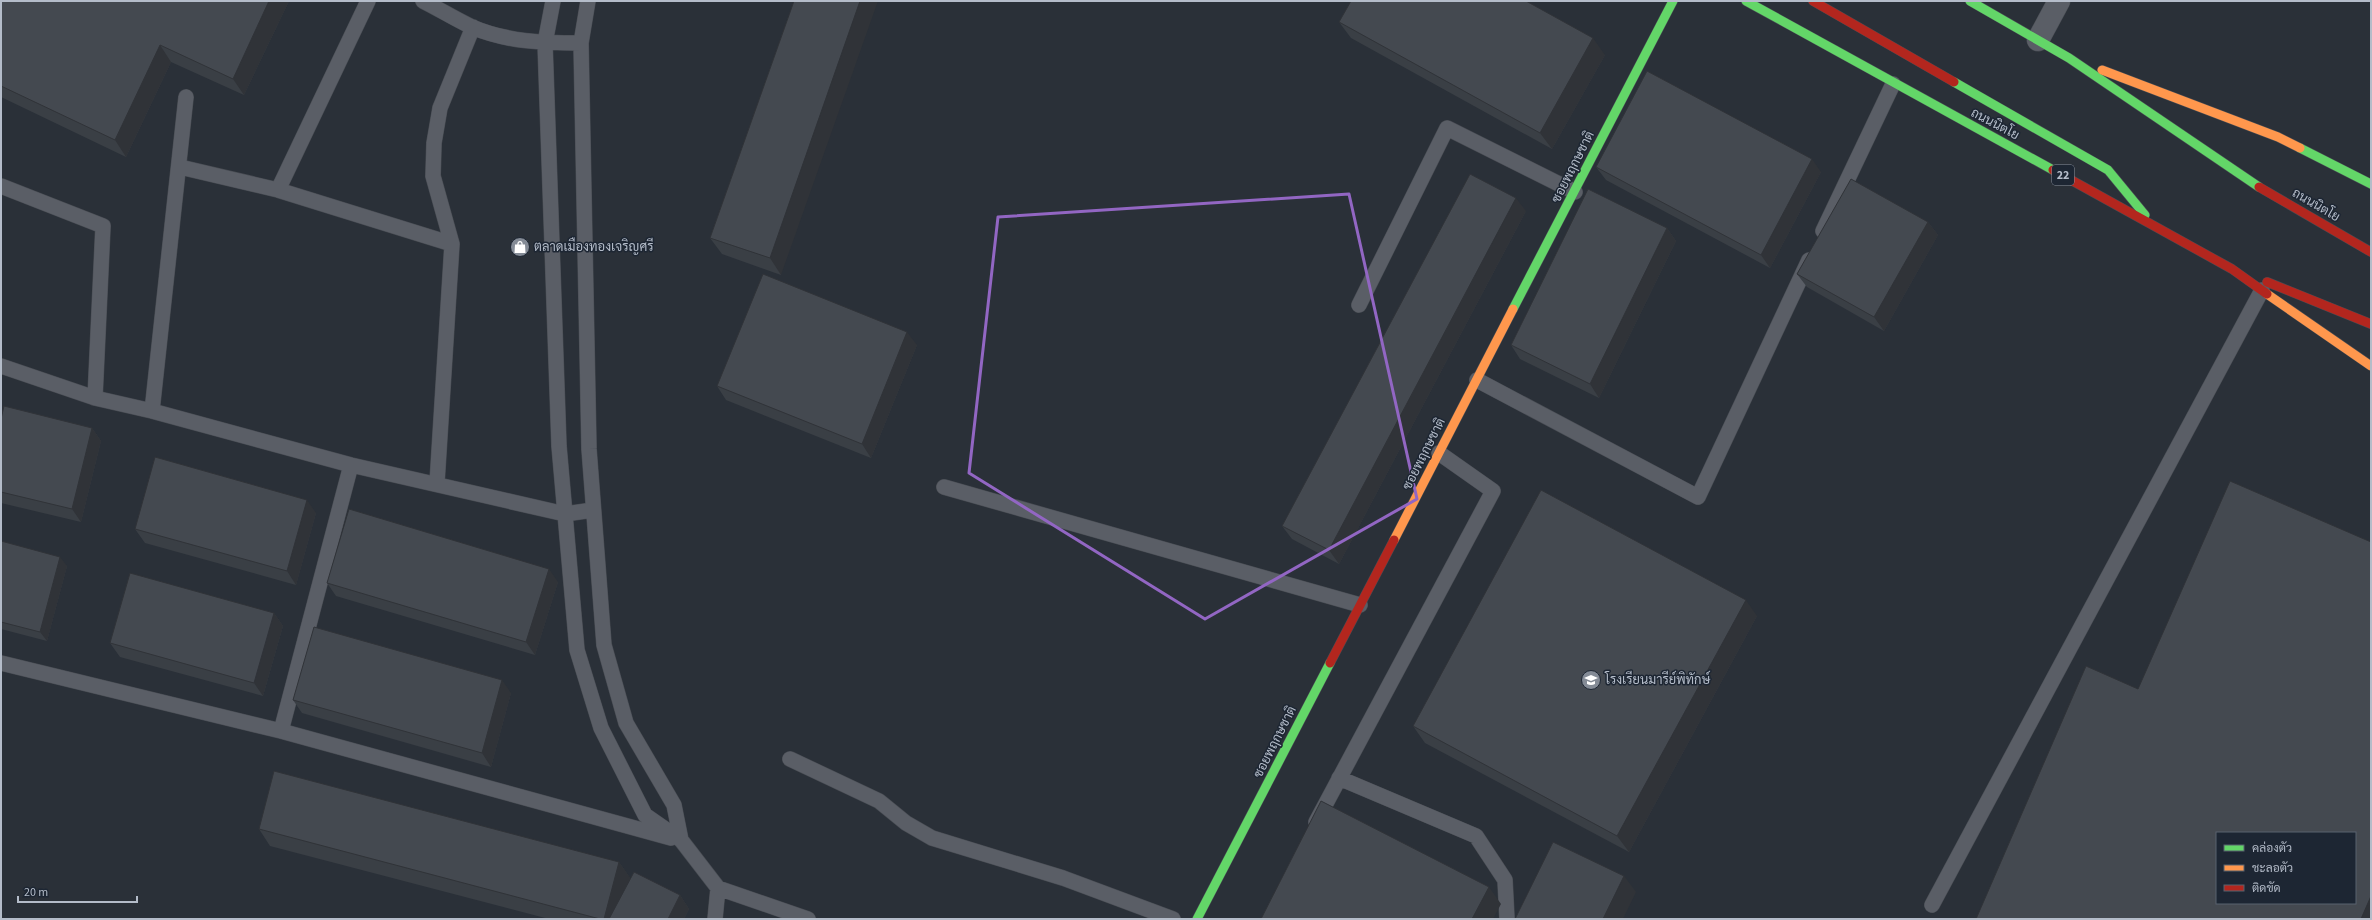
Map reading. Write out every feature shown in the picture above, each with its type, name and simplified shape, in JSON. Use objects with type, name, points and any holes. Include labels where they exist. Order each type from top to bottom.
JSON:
[{"type":"main road","name":"ซอยพฤกษชาติ","points":[[1197,919],[1673,1]]},
{"type":"main road","name":"ถนนนิตโย","points":[[1746,1],[1893,84],[2153,224],[2232,269],[2371,366]]},
{"type":"main road","points":[[1813,1],[2108,170],[2153,224]]},
{"type":"main road","name":"ถนนนิตโย","points":[[1970,1],[2069,58],[2252,183],[2371,252]]},
{"type":"main road","name":"ถนนนิตโย","points":[[2069,58],[2278,137],[2371,184]]},
{"type":"main road","name":"ถนนนิตโย","points":[[2232,269],[2371,324]]},
{"type":"street","points":[[2038,40],[2059,1]]},
{"type":"lane","points":[[278,190],[368,1]]},
{"type":"lane","points":[[423,1],[473,27],[513,39],[545,43],[581,43]]},
{"type":"lane","points":[[553,1],[545,43],[559,446],[577,650],[601,728],[646,815],[681,840],[718,888],[808,919]]},
{"type":"lane","points":[[588,1],[581,43],[588,449],[604,645],[626,723],[674,805],[681,840]]},
{"type":"lane","points":[[437,483],[452,244],[433,176],[434,143],[440,108],[473,27]]},
{"type":"lane","points":[[1477,380],[1698,496],[1893,84]]},
{"type":"lane","points":[[152,411],[180,166],[186,97]]},
{"type":"lane","points":[[1359,305],[1447,128],[1575,192]]},
{"type":"lane","points":[[180,166],[278,190],[452,244]]},
{"type":"lane","points":[[1,186],[103,226],[95,398]]},
{"type":"lane","points":[[1932,905],[2262,290]]},
{"type":"lane","points":[[1,366],[95,398],[152,411],[351,465],[437,483],[565,514],[593,510]]},
{"type":"lane","points":[[1309,835],[1493,491],[1439,453]]},
{"type":"lane","points":[[281,731],[351,465]]},
{"type":"lane","points":[[944,487],[1360,605]]},
{"type":"lane","points":[[1,663],[281,731],[681,840]]},
{"type":"lane","points":[[790,759],[880,802],[906,823],[932,838],[1063,878],[1173,919]]},
{"type":"lane","points":[[1339,778],[1476,836],[1505,880],[1507,919]]},
{"type":"lane","points":[[715,919],[718,888]]},
{"type":"highlighted area","points":[[1349,194],[1417,499],[1205,619],[969,473],[998,217]]},
{"type":"building","points":[[1,1],[269,1],[233,79],[160,45],[115,140],[1,86]]},
{"type":"building","points":[[794,1],[860,1],[770,258],[710,238]]},
{"type":"building","points":[[1351,1],[1526,1],[1593,38],[1540,133],[1339,22]]},
{"type":"building","points":[[1647,71],[1812,159],[1761,255],[1596,167]]},
{"type":"building","points":[[1470,174],[1516,198],[1329,550],[1282,526]]},
{"type":"building","points":[[1851,179],[1928,222],[1874,317],[1797,274]]},
{"type":"building","points":[[1588,189],[1667,228],[1590,384],[1511,345]]},
{"type":"building","points":[[763,274],[907,332],[862,444],[717,386]]},
{"type":"building","points":[[4,406],[92,428],[72,509],[1,492],[1,419]]},
{"type":"building","points":[[155,457],[307,500],[287,571],[135,529]]},
{"type":"building","points":[[2230,481],[2371,542],[2371,896],[2361,919],[1976,919],[2086,666],[2138,689]]},
{"type":"building","name":"โรงเรียนมารีย์พิทักษ์","points":[[1541,490],[1746,600],[1617,836],[1413,726]]},
{"type":"building","points":[[349,509],[549,569],[526,642],[327,583]]},
{"type":"building","points":[[1,541],[60,557],[40,632],[1,622]]},
{"type":"building","points":[[130,573],[274,613],[254,683],[110,643]]},
{"type":"building","points":[[314,627],[502,680],[482,753],[293,700]]},
{"type":"building","points":[[274,771],[619,862],[604,919],[259,829]]},
{"type":"building","points":[[1321,801],[1489,887],[1472,919],[1261,919]]},
{"type":"building","points":[[1553,842],[1624,876],[1603,919],[1515,919]]},
{"type":"building","points":[[634,872],[680,895],[668,919],[609,919]]},
{"type":"traffic: fast","points":[[1513,309],[1673,1]]},
{"type":"traffic: fast","points":[[1746,1],[2053,170]]},
{"type":"traffic: fast","points":[[1970,1],[2069,58],[2259,187]]},
{"type":"traffic: fast","points":[[1954,82],[2108,170],[2145,215]]},
{"type":"traffic: fast","points":[[2300,148],[2371,184]]},
{"type":"traffic: fast","points":[[1197,919],[1330,663]]},
{"type":"traffic: slow","points":[[2102,70],[2278,137],[2300,148]]},
{"type":"traffic: slow","points":[[2267,294],[2371,366]]},
{"type":"traffic: slow","points":[[1394,540],[1513,309]]},
{"type":"traffic: jam","points":[[1813,1],[1954,82]]},
{"type":"traffic: jam","points":[[2053,170],[2232,269],[2267,294]]},
{"type":"traffic: jam","points":[[2259,187],[2371,252]]},
{"type":"traffic: jam","points":[[2267,282],[2371,324]]},
{"type":"traffic: jam","points":[[1330,663],[1394,540]]},
{"type":"place","name":"ตลาดเมืองทองเจริญศรี","points":[[520,247]]},
{"type":"place","name":"โรงเรียนมารีย์พิทักษ์","points":[[1591,680]]}]
